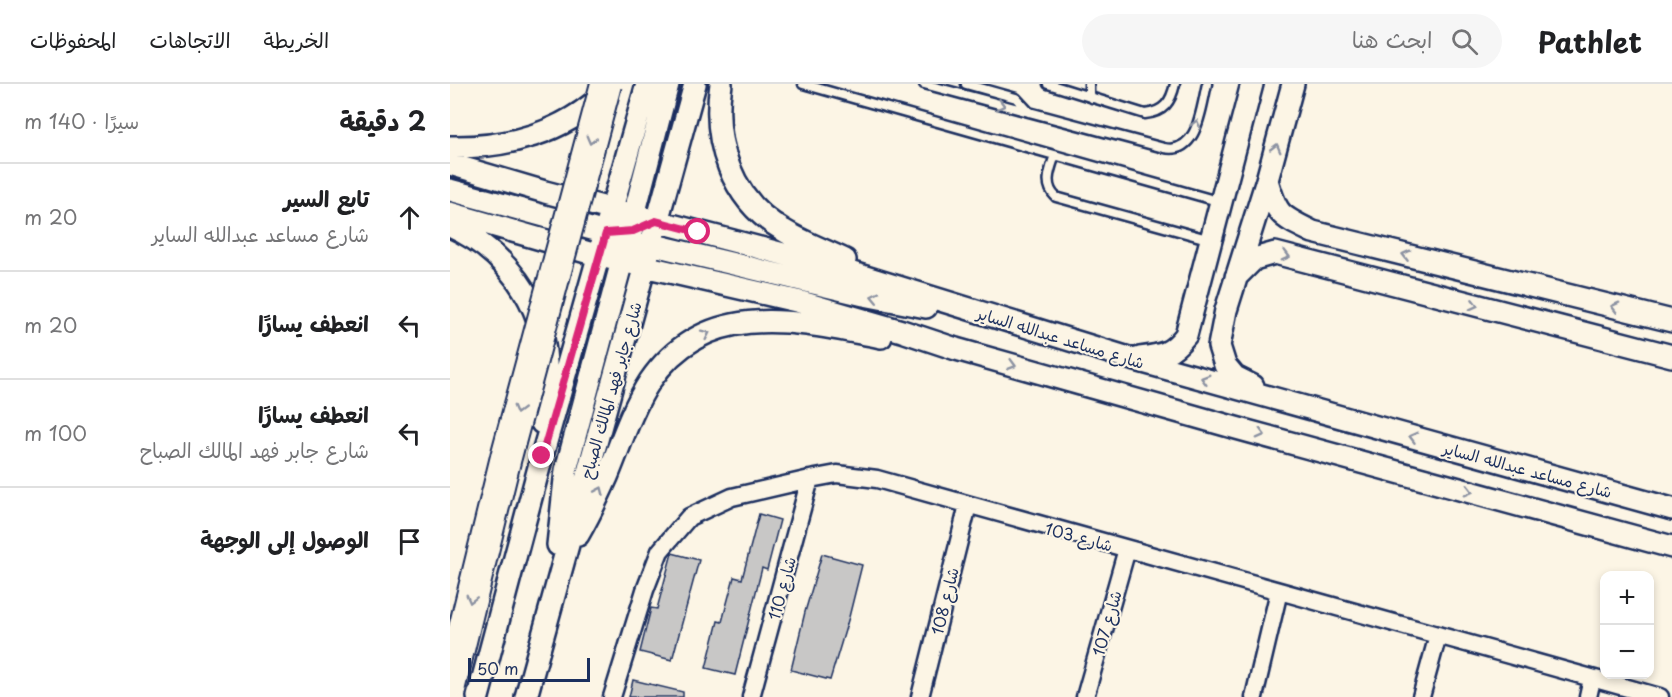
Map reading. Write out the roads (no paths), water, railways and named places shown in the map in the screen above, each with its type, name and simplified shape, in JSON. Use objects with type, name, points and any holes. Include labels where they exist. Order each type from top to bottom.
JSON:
[{"type":"highway","points":[[450,686],[506,457],[606,84]]},
{"type":"street","points":[[450,147],[484,147],[515,142],[544,132],[572,118],[614,84]]},
{"type":"street","points":[[613,210],[647,84]]},
{"type":"street","points":[[557,581],[559,526],[566,470],[668,84]]},
{"type":"street","points":[[656,221],[695,84]]},
{"type":"street","points":[[722,84],[719,98],[719,128],[724,158],[736,185],[756,211],[782,230],[844,259],[885,282]]},
{"type":"street","points":[[1132,359],[1162,355],[1175,349],[1186,335],[1252,84]]},
{"type":"street","points":[[1277,400],[1235,377],[1225,365],[1219,346],[1226,310],[1267,180],[1293,84]]},
{"type":"street","name":"شارع مساعد عبدالله الساير","points":[[450,164],[613,210],[645,266],[805,303],[956,349],[1672,547]]},
{"type":"street","points":[[1267,180],[1274,206],[1284,218],[1313,232],[1663,319]]},
{"type":"street","points":[[450,190],[628,238],[893,301],[974,311]]},
{"type":"street","name":"شارع مساعد عبدالله الساير","points":[[450,213],[600,256],[656,221],[885,282],[1132,359],[1672,509]]},
{"type":"street","points":[[450,226],[486,247],[506,265],[523,286],[535,311],[543,336],[546,363],[542,456]]},
{"type":"street","points":[[1236,277],[1254,259],[1275,253],[1672,356]]},
{"type":"street","points":[[478,697],[542,456],[600,256]]},
{"type":"street","name":"شارع جابر فهد المالك الصباح","points":[[526,697],[645,266]]},
{"type":"street","points":[[1196,300],[1210,309],[1226,310]]},
{"type":"street","points":[[1645,348],[1639,340],[1638,330],[1644,320],[1663,319]]},
{"type":"street","points":[[562,561],[594,506],[631,418],[650,382],[667,361],[687,344],[711,331],[737,323],[765,320],[956,349]]},
{"type":"street","name":"شارع 103","points":[[612,697],[630,636],[660,551],[689,517],[732,497],[837,474],[877,479],[1660,697]]},
{"type":"street","name":"شارع 110","points":[[751,697],[810,479]]},
{"type":"street","name":"شارع 108","points":[[920,697],[968,506]]},
{"type":"street","name":"شارع 107","points":[[1085,697],[1127,549]]},
{"type":"street","points":[[1254,697],[1280,591]]},
{"type":"street","points":[[1421,697],[1438,635]]},
{"type":"street","points":[[1588,697],[1592,679]]},
{"type":"lane","points":[[803,84],[1222,202]]},
{"type":"lane","points":[[924,84],[1175,149],[1186,145],[1194,135],[1207,84]]},
{"type":"lane","points":[[966,84],[1016,98],[1030,112]]},
{"type":"lane","points":[[1048,84],[1145,114],[1161,110],[1169,102],[1175,84]]},
{"type":"lane","points":[[1089,84],[1092,98]]},
{"type":"lane","points":[[1055,155],[1048,182],[1049,188],[1056,197],[1211,240]]}]
